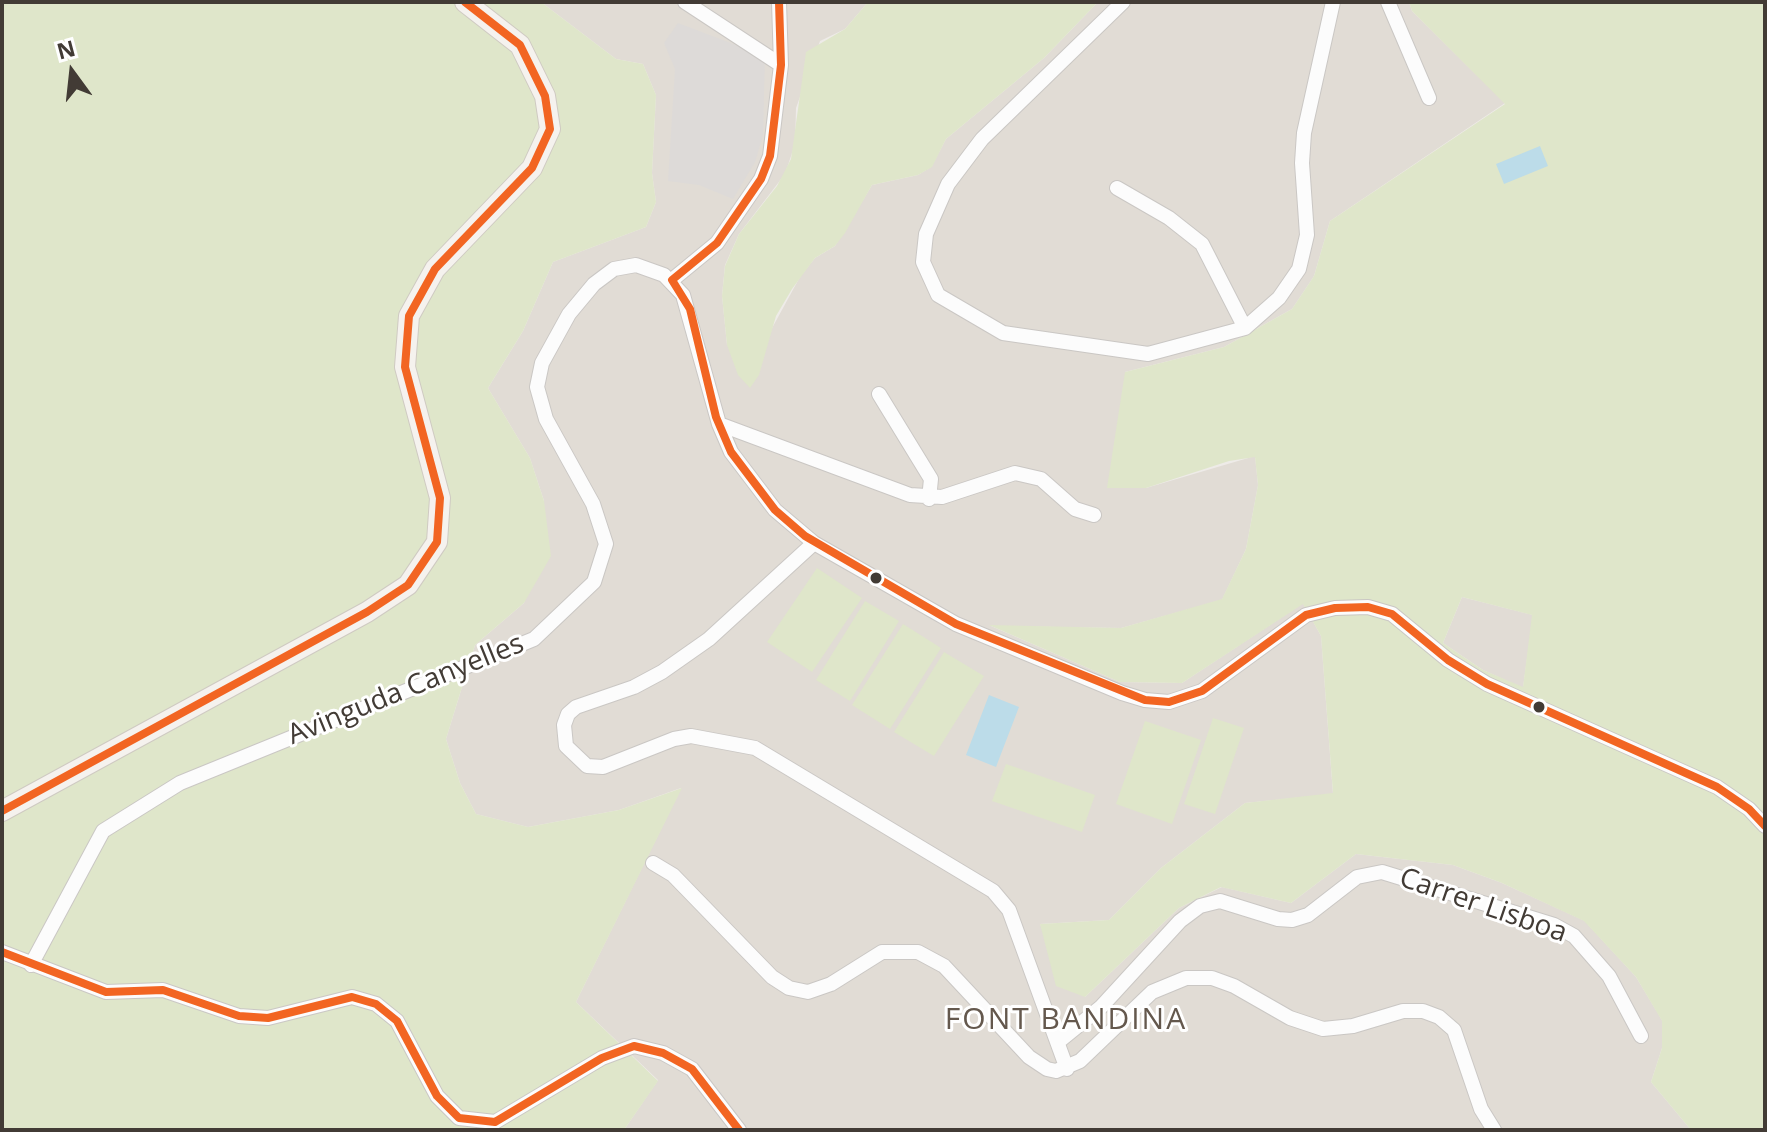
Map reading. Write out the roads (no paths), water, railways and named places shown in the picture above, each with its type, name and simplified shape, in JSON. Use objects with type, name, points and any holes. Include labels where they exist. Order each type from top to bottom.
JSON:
[{"type":"main road","points":[[2,811],[367,612],[408,585],[437,542],[440,498],[405,367],[409,316],[435,269],[532,168],[550,129],[545,96],[520,45],[465,2]]},
{"type":"street","points":[[685,2],[781,65]]},
{"type":"street","points":[[779,2],[781,65],[776,123],[761,179],[717,243],[672,280],[690,309],[719,424],[731,452],[775,510],[814,543],[956,624],[1145,700],[1169,702],[1202,691],[1306,615],[1335,608],[1368,607],[1392,614],[1448,660],[1487,684],[1717,787],[1749,809],[1765,826]]},
{"type":"street","points":[[1123,2],[982,139],[948,184],[926,234],[923,262],[938,295],[1003,333],[1148,354],[1245,328],[1279,298],[1299,269],[1307,235],[1302,163],[1304,133],[1333,2]]},
{"type":"street","points":[[1388,2],[1429,98]]},
{"type":"street","points":[[1117,188],[1169,218],[1202,244],[1245,328]]},
{"type":"street","name":"Avinguda Canyelles","points":[[31,965],[103,831],[180,783],[534,639],[594,582],[606,544],[593,504],[546,419],[537,387],[542,363],[569,314],[594,284],[614,269],[644,266],[672,280]]},
{"type":"street","points":[[879,394],[931,479],[929,499]]},
{"type":"street","points":[[719,424],[929,499],[1015,473],[1041,479],[1075,509],[1094,515]]},
{"type":"street","points":[[814,543],[719,630],[662,672],[634,687],[576,707],[564,725],[566,746],[587,766],[603,767],[674,739],[691,736],[733,741],[772,755],[808,783],[993,891],[1009,910],[1067,1069]]},
{"type":"street","points":[[653,863],[673,875],[772,977],[789,988],[808,992],[831,984],[882,952],[918,952],[944,966],[1029,1057],[1047,1069],[1067,1069],[1080,1061],[1152,992],[1186,978],[1212,978],[1234,986],[1290,1018],[1323,1029],[1353,1026],[1403,1011],[1423,1011],[1439,1017],[1454,1030],[1481,1109],[1494,1130]]},
{"type":"street","name":"Carrer Lisboa","points":[[1058,1042],[1101,1007],[1180,921],[1200,906],[1220,901],[1278,919],[1292,920],[1308,915],[1357,877],[1382,872],[1554,925],[1574,936],[1609,976],[1641,1036]]},
{"type":"street","points":[[2,940],[31,965]]},
{"type":"street","points":[[2,952],[106,992],[163,990],[239,1016],[268,1018],[352,997],[376,1004],[397,1021],[437,1096],[459,1118],[495,1122],[602,1058],[634,1046],[663,1053],[692,1069],[739,1130]]},
{"type":"water","points":[[1540,146],[1548,166],[1504,184],[1496,164]]},
{"type":"water","points":[[989,695],[1019,707],[996,767],[966,755]]},
{"type":"district","name":"FONT BANDINA","points":[[1066,1020]]}]
